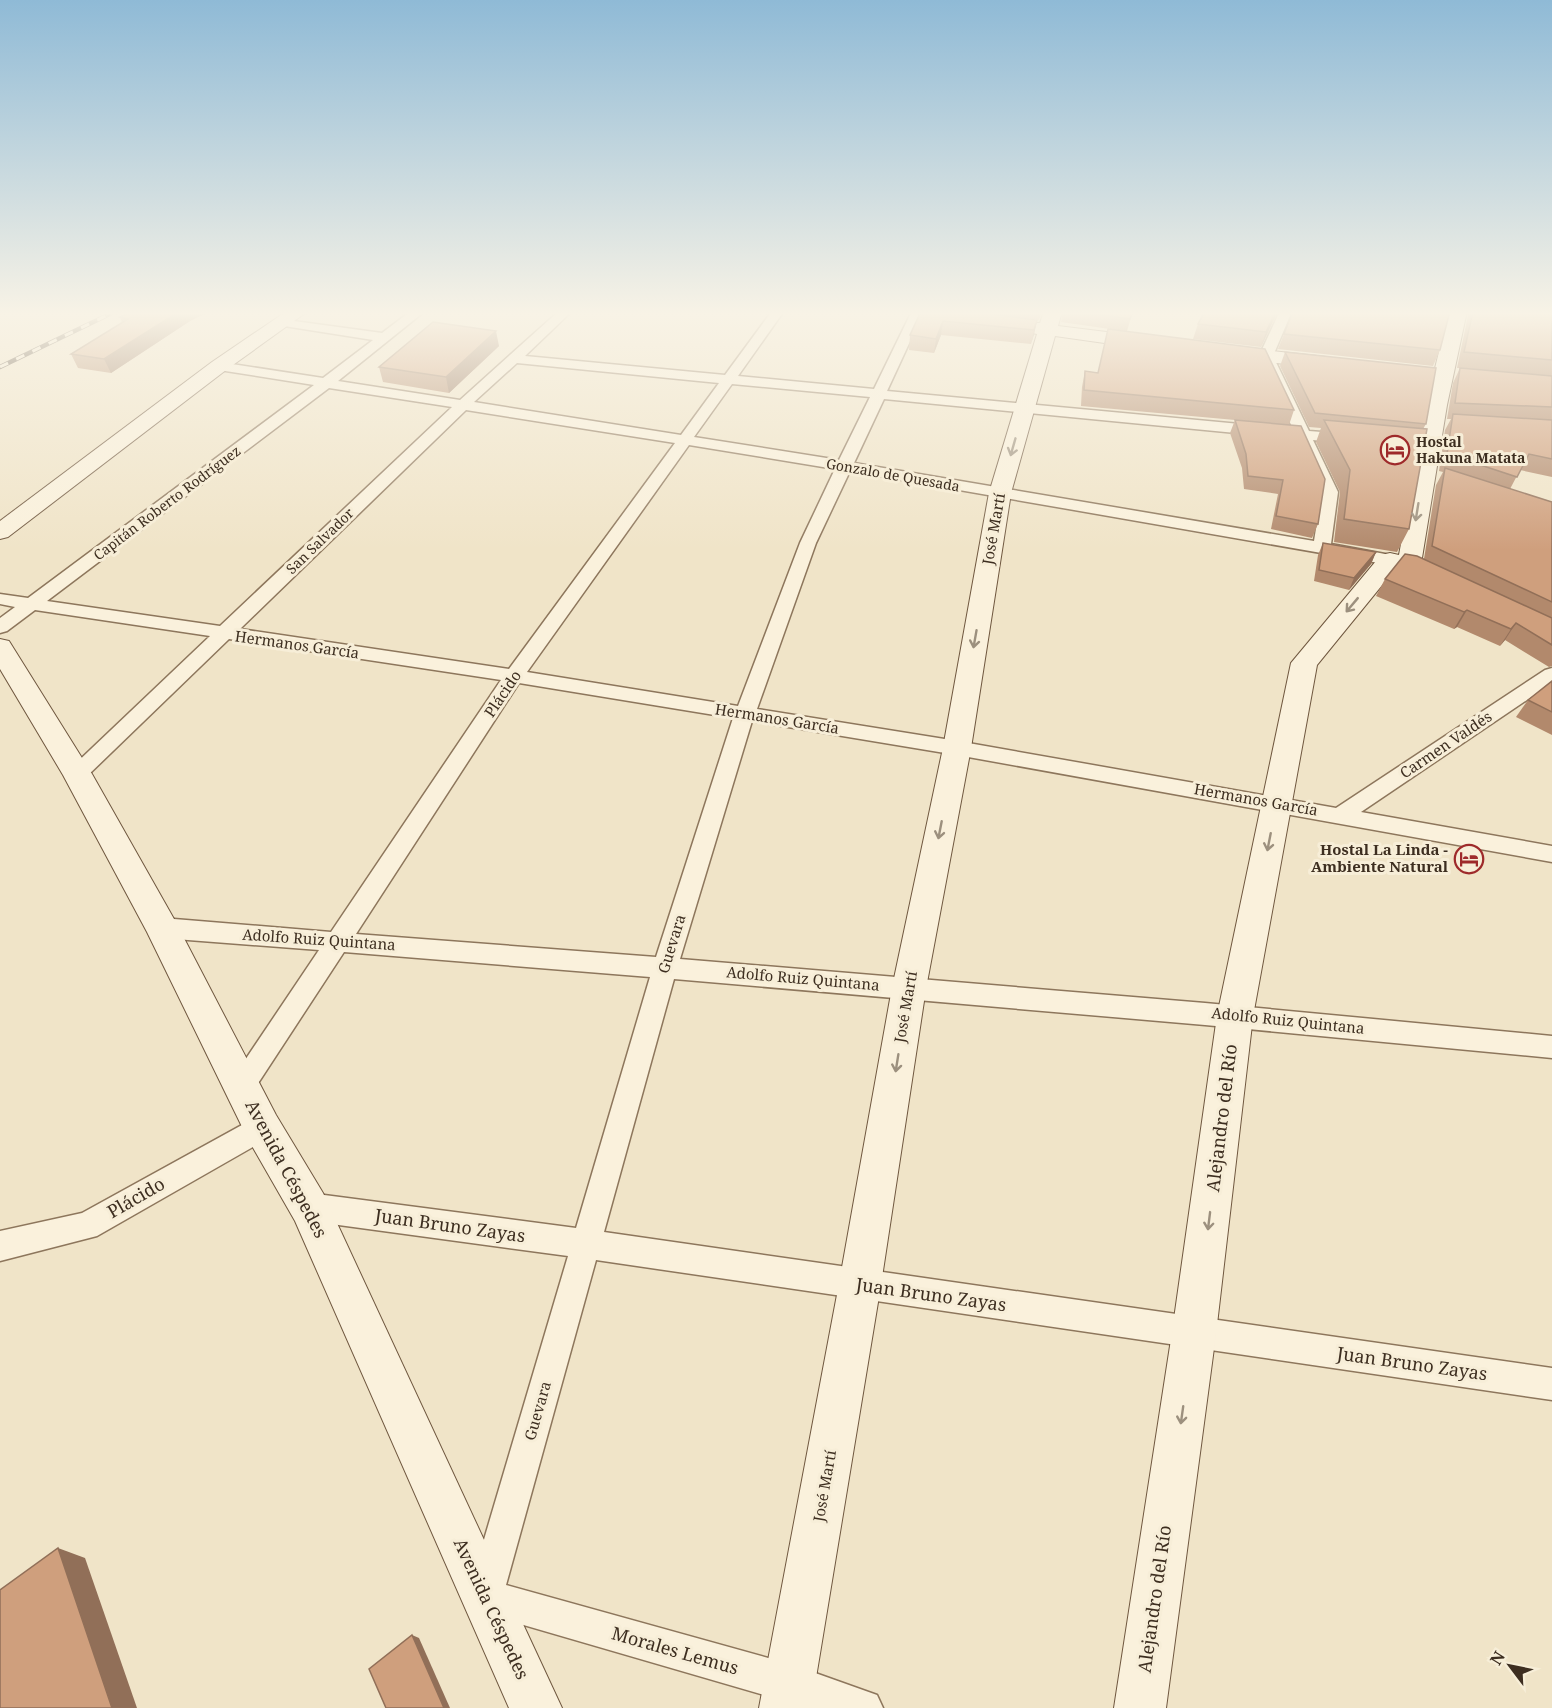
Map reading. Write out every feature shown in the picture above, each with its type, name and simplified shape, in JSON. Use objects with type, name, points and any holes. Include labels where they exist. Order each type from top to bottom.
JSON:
[{"type":"street","points":[[0,532],[186,391]]},
{"type":"street","name":"Capitán Roberto Rodríguez","points":[[0,627],[316,391]]},
{"type":"street","name":"Gonzalo de Quesada","points":[[374,391],[846,466],[1322,547],[1409,566]]},
{"type":"street","name":"San Salvador","points":[[77,774],[479,391]]},
{"type":"street","name":"Plácido","points":[[242,1086],[514,676],[722,391]]},
{"type":"street","points":[[852,391],[1359,440]]},
{"type":"street","name":"José Martí","points":[[788,1696],[909,988],[957,748],[1000,493],[1029,391]]},
{"type":"street","points":[[1283,391],[1330,492],[1322,547]]},
{"type":"street","points":[[1409,566],[1429,475],[1422,445],[1431,424],[1434,391]]},
{"type":"street","name":"Guevara","points":[[485,1597],[664,967],[745,713],[808,543],[846,466],[878,393]]},
{"type":"street","points":[[1431,424],[1454,424]]},
{"type":"street","name":"Alejandro del Río","points":[[1140,1708],[1194,1333],[1235,1016],[1304,663],[1409,566]]},
{"type":"street","name":"Hermanos García","points":[[0,599],[745,713],[1341,815],[1552,854]]},
{"type":"street","name":"Avenida Céspedes","points":[[0,647],[77,774],[162,928],[262,1127],[309,1207],[536,1708]]},
{"type":"street","name":"Carmen Valdés","points":[[1341,815],[1552,675]]},
{"type":"street","name":"Adolfo Ruiz Quintana","points":[[162,928],[664,967],[1235,1016],[1552,1047]]},
{"type":"street","name":"Plácido","points":[[0,1245],[87,1226],[262,1127]]},
{"type":"street","name":"Juan Bruno Zayas","points":[[309,1207],[585,1244],[1552,1384]]},
{"type":"street","name":"Morales Lemus","points":[[485,1597],[788,1696],[864,1708]]},
{"type":"building","points":[[1091,391],[1285,391],[1294,410]]},
{"type":"building","points":[[1304,391],[1432,391],[1426,424],[1315,413]]},
{"type":"building","points":[[1457,391],[1552,391],[1552,407],[1455,403]]},
{"type":"building","points":[[1453,414],[1552,420],[1552,459],[1529,454],[1517,477],[1447,454]]},
{"type":"building","points":[[1235,420],[1301,426],[1325,479],[1318,524],[1276,516],[1283,480],[1248,476],[1246,454]]},
{"type":"building","points":[[1324,420],[1427,429],[1409,529],[1344,519],[1350,470]]},
{"type":"building","points":[[1445,468],[1552,502],[1552,602],[1432,546]]},
{"type":"building","points":[[1323,543],[1376,552],[1354,578],[1319,570]]},
{"type":"building","points":[[1405,554],[1417,556],[1552,618],[1552,645],[1516,623],[1511,629],[1385,579]]},
{"type":"building","points":[[1552,681],[1552,712],[1528,700]]},
{"type":"building","points":[[58,1548],[112,1708],[0,1708],[0,1590]]},
{"type":"building","points":[[412,1635],[444,1708],[386,1708],[369,1669]]},
{"type":"place","name":"Hostal Hakuna Matata","points":[[1395,450]]},
{"type":"place","name":"Hostal La Linda - Ambiente Natural","points":[[1469,859]]}]
